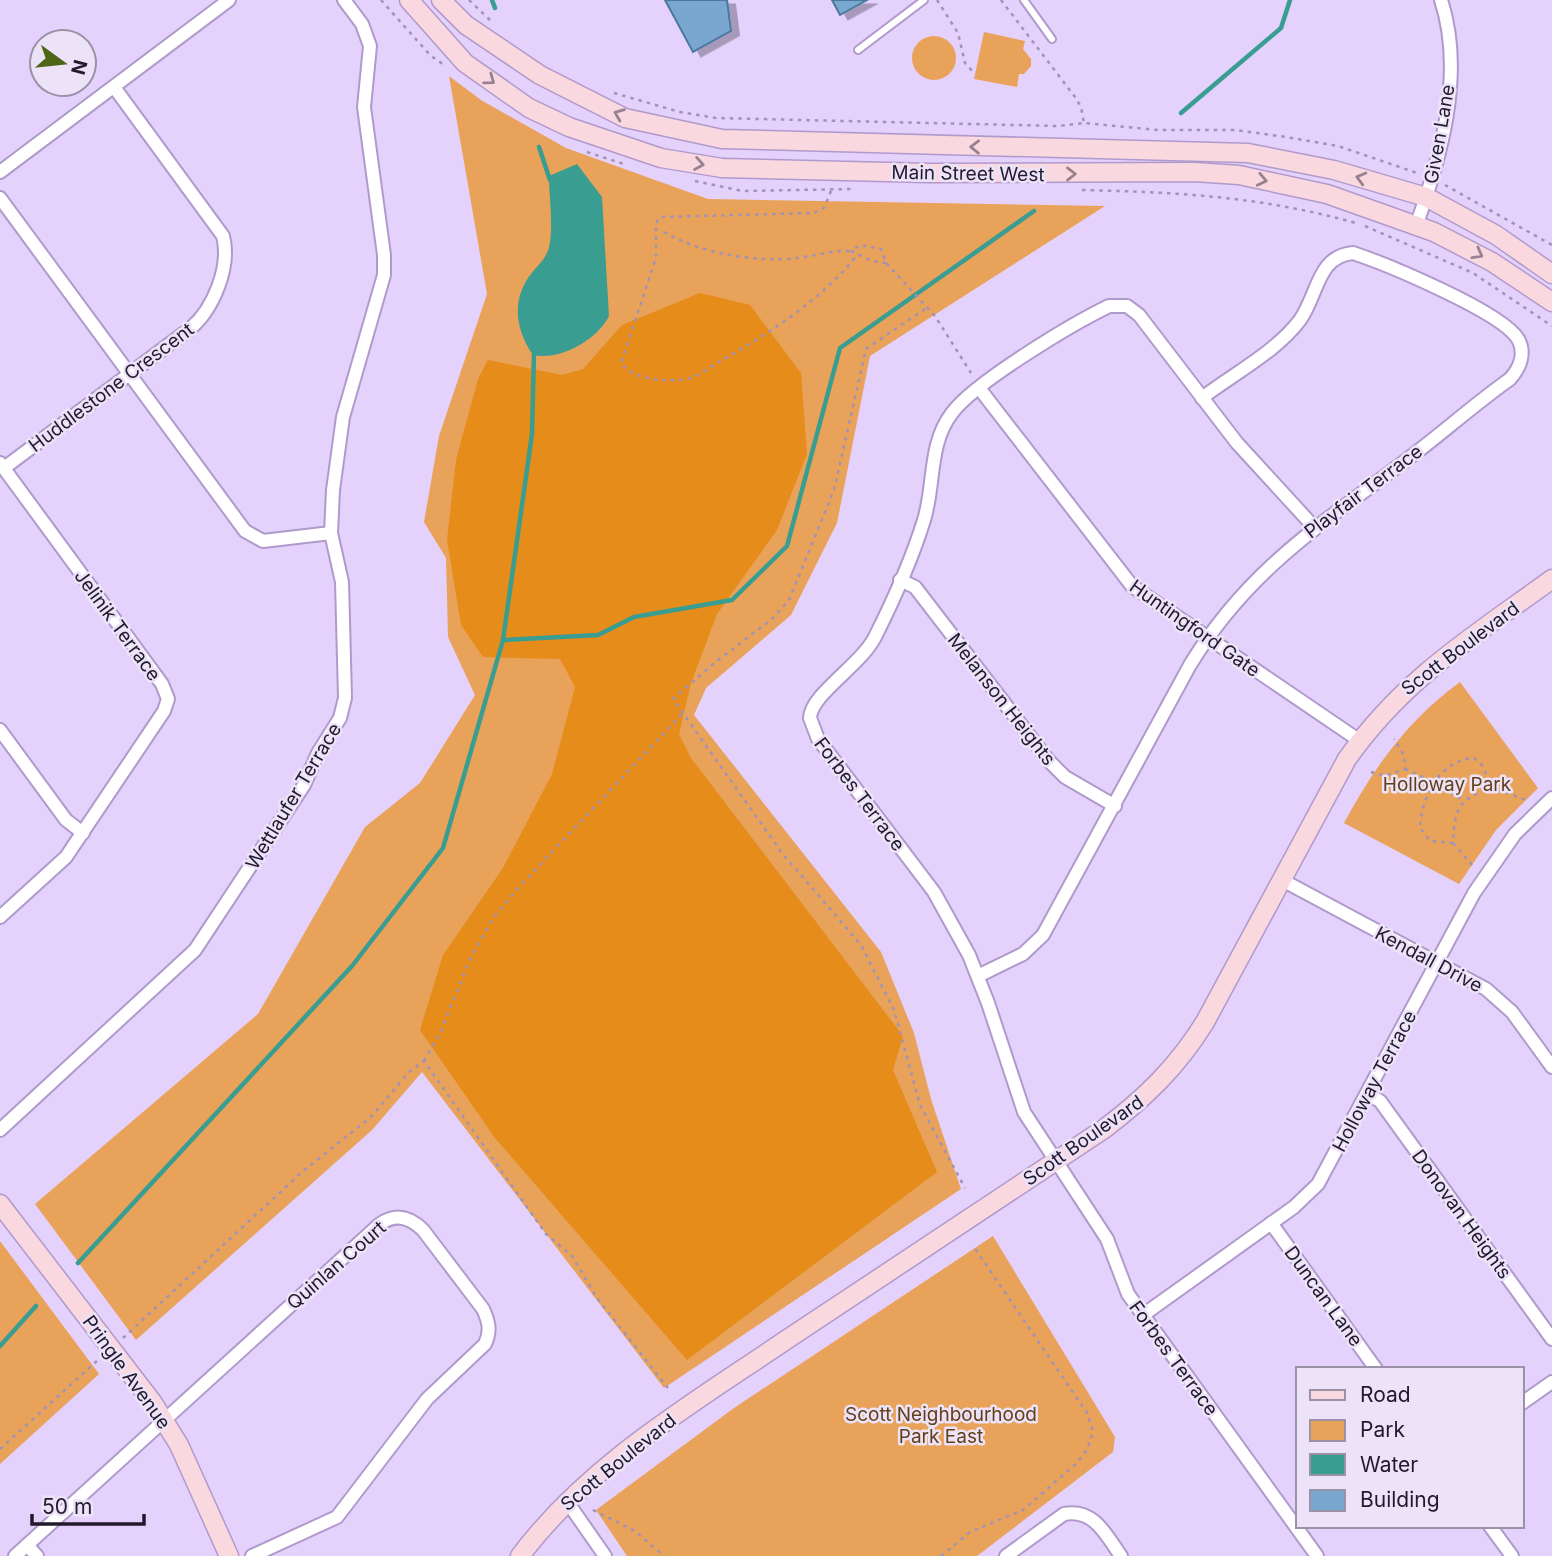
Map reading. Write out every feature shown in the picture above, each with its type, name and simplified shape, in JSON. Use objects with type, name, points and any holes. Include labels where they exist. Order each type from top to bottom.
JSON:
[{"type":"main road","name":"Main Street West","points":[[410,0],[466,63],[529,108],[569,127],[661,158],[710,166],[831,171],[1194,172],[1239,175],[1327,194],[1416,226],[1455,242],[1492,262],[1552,302]]},
{"type":"main road","name":"Main Street West","points":[[441,0],[447,9],[499,48],[580,98],[625,118],[722,139],[1248,153],[1334,170],[1426,197],[1496,235],[1552,274]]},
{"type":"main road","name":"Scott Boulevard","points":[[520,1556],[566,1500],[706,1394],[1134,1107],[1182,1057],[1205,1022],[1360,741],[1389,704],[1415,680],[1552,579]]},
{"type":"main road","name":"Pringle Avenue","points":[[0,1204],[89,1318],[164,1421],[178,1445],[229,1556]]},
{"type":"street","points":[[0,172],[229,0]]},
{"type":"street","name":"Wettlaufer Terrace","points":[[0,1130],[195,950],[304,785],[318,753],[340,718],[345,698],[342,582],[331,533],[332,490],[343,417],[384,275],[384,255],[364,107],[370,46],[362,24],[344,0]]},
{"type":"street","name":"Given Lane","points":[[1416,226],[1433,178],[1449,92],[1449,55],[1441,0]]},
{"type":"street","name":"Huddlestone Crescent","points":[[2,466],[191,328],[210,308],[226,250],[219,229],[114,87]]},
{"type":"street","points":[[0,198],[252,537],[263,541],[331,533]]},
{"type":"street","name":"Playfair Terrace","points":[[978,975],[1023,954],[1043,935],[1206,639],[1247,588],[1314,527],[1413,455],[1510,379],[1520,366],[1522,355],[1516,336],[1434,286],[1353,253],[1340,255],[1323,270],[1305,313],[1292,330],[1202,398]]},
{"type":"street","name":"Forbes Terrace","points":[[1296,1527],[1128,1294],[1107,1240],[1020,1103],[978,975],[934,892],[811,725],[810,711],[817,699],[865,653],[900,580],[925,519],[936,447],[953,411],[979,388],[1101,310],[1121,305],[1139,315],[1237,443],[1314,527]]},
{"type":"street","name":"Huntingford Gate","points":[[979,388],[1132,586],[1206,639],[1360,741]]},
{"type":"street","name":"Jelinik Terrace","points":[[0,917],[56,866],[83,833],[164,711],[167,693],[2,466]]},
{"type":"street","name":"Melanson Heights","points":[[900,580],[915,587],[1065,777],[1115,806]]},
{"type":"street","points":[[0,730],[66,820],[83,833]]},
{"type":"street","name":"Holloway Terrace","points":[[1143,1315],[1271,1223],[1318,1184],[1437,962],[1499,855],[1515,834],[1552,798]]},
{"type":"street","name":"Kendall Drive","points":[[1282,880],[1486,989],[1506,1004],[1552,1067]]},
{"type":"street","name":"Donovan Heights","points":[[1367,1094],[1380,1101],[1552,1339]]},
{"type":"street","name":"Quinlan Court","points":[[15,1556],[387,1219],[404,1217],[423,1230],[483,1309],[489,1327],[485,1344],[427,1399],[337,1517],[252,1556]]},
{"type":"street","name":"Duncan Lane","points":[[1271,1223],[1375,1367]]},
{"type":"street","points":[[1524,1402],[1552,1381]]},
{"type":"street","points":[[566,1500],[605,1556]]},
{"type":"street","points":[[1006,1556],[1064,1514],[1076,1513],[1094,1519],[1121,1556]]},
{"type":"street","name":"Forbes Terrace","points":[[1297,1528],[1317,1556]]},
{"type":"street","points":[[1491,1528],[1511,1556]]},
{"type":"street","points":[[27,1545],[37,1556]]},
{"type":"lane","points":[[858,50],[924,0]]},
{"type":"lane","points":[[1024,0],[1052,39]]},
{"type":"path","points":[[469,0],[492,22]]},
{"type":"path","points":[[937,0],[958,33],[965,63],[975,74]]},
{"type":"path","points":[[1001,0],[1075,97],[1081,107],[1084,123]]},
{"type":"path","points":[[604,90],[638,101],[716,118],[1058,126],[1084,123],[1158,130],[1235,130],[1286,137],[1338,146],[1433,178],[1552,245]]},
{"type":"path","points":[[831,171],[831,195],[824,208],[814,212],[660,217],[656,223],[656,258],[621,363],[626,371],[640,376],[679,380],[693,377],[755,341],[788,317],[846,270],[858,254]]},
{"type":"path","points":[[664,232],[705,251],[793,259],[851,251],[860,245],[877,246],[886,263],[934,316],[971,373]]},
{"type":"path","points":[[851,251],[886,263]]},
{"type":"path","points":[[925,309],[874,340],[866,349],[834,490],[789,600],[772,619],[713,663],[673,699],[782,853],[861,945],[894,1010],[920,1105],[965,1188]]},
{"type":"path","points":[[424,1061],[440,1031],[471,957],[494,918],[520,886],[683,713]]},
{"type":"path","points":[[1394,739],[1404,755],[1405,769]]},
{"type":"path","points":[[1472,865],[1453,843],[1430,841],[1420,828],[1434,782],[1449,766],[1462,758],[1474,758],[1482,765],[1492,786],[1527,800]]},
{"type":"path","points":[[1371,772],[1385,776],[1405,769],[1434,782],[1463,800]]},
{"type":"path","points":[[1453,843],[1457,808],[1463,800],[1492,786]]},
{"type":"path","points":[[941,1556],[970,1532],[1023,1510],[1076,1464],[1087,1450],[1093,1432],[1087,1413],[974,1247]]},
{"type":"path","points":[[593,1510],[635,1531],[664,1556]]},
{"type":"green space","points":[[984,32],[1025,41],[1023,49],[1031,59],[1031,66],[1024,74],[1019,74],[1017,87],[974,79]]},
{"type":"green space","points":[[934,36],[950,42],[956,58],[950,74],[934,80],[918,74],[912,58],[918,42]]},
{"type":"green space","points":[[449,76],[481,100],[566,148],[708,199],[1105,206],[870,356],[837,523],[791,615],[706,688],[694,715],[881,952],[914,1033],[931,1099],[961,1189],[664,1388],[422,1072],[372,1130],[136,1340],[35,1204],[258,1014],[365,827],[420,783],[475,695],[448,637],[446,558],[424,522],[439,436],[487,294]]},
{"type":"green space","name":"Holloway Park","points":[[1460,682],[1538,788],[1496,830],[1459,884],[1344,823],[1368,782],[1394,746],[1424,712]]},
{"type":"green space","name":"Scott Neighbourhood Park East","points":[[993,1236],[1115,1437],[1113,1452],[977,1556],[627,1556],[596,1510],[734,1408]]},
{"type":"green space","points":[[0,1241],[99,1374],[0,1464]]},
{"type":"shaded area","points":[[700,293],[750,305],[801,373],[807,454],[777,530],[717,614],[691,683],[679,734],[691,758],[903,1036],[893,1070],[937,1172],[687,1360],[495,1138],[420,1030],[443,955],[503,868],[552,774],[575,687],[560,659],[483,657],[461,625],[447,540],[456,460],[478,379],[488,360],[562,375],[583,369],[622,325]]},
{"type":"water","points":[[577,164],[602,197],[609,316],[596,333],[577,347],[555,355],[533,355],[520,327],[519,298],[528,278],[549,248],[549,176]]},
{"type":"building","points":[[665,0],[727,0],[731,31],[693,52]]},
{"type":"building","points":[[832,0],[867,0],[840,15]]},
{"type":"waterway","points":[[492,0],[495,8]]},
{"type":"waterway","points":[[1181,113],[1281,28],[1290,0]]},
{"type":"waterway","points":[[539,147],[550,180]]},
{"type":"waterway","points":[[503,640],[598,635],[634,617],[732,600],[787,546],[840,348],[1034,211]]},
{"type":"waterway","points":[[78,1263],[352,966],[443,848],[503,640],[532,434],[534,352]]},
{"type":"waterway","points":[[0,1346],[36,1306]]}]
